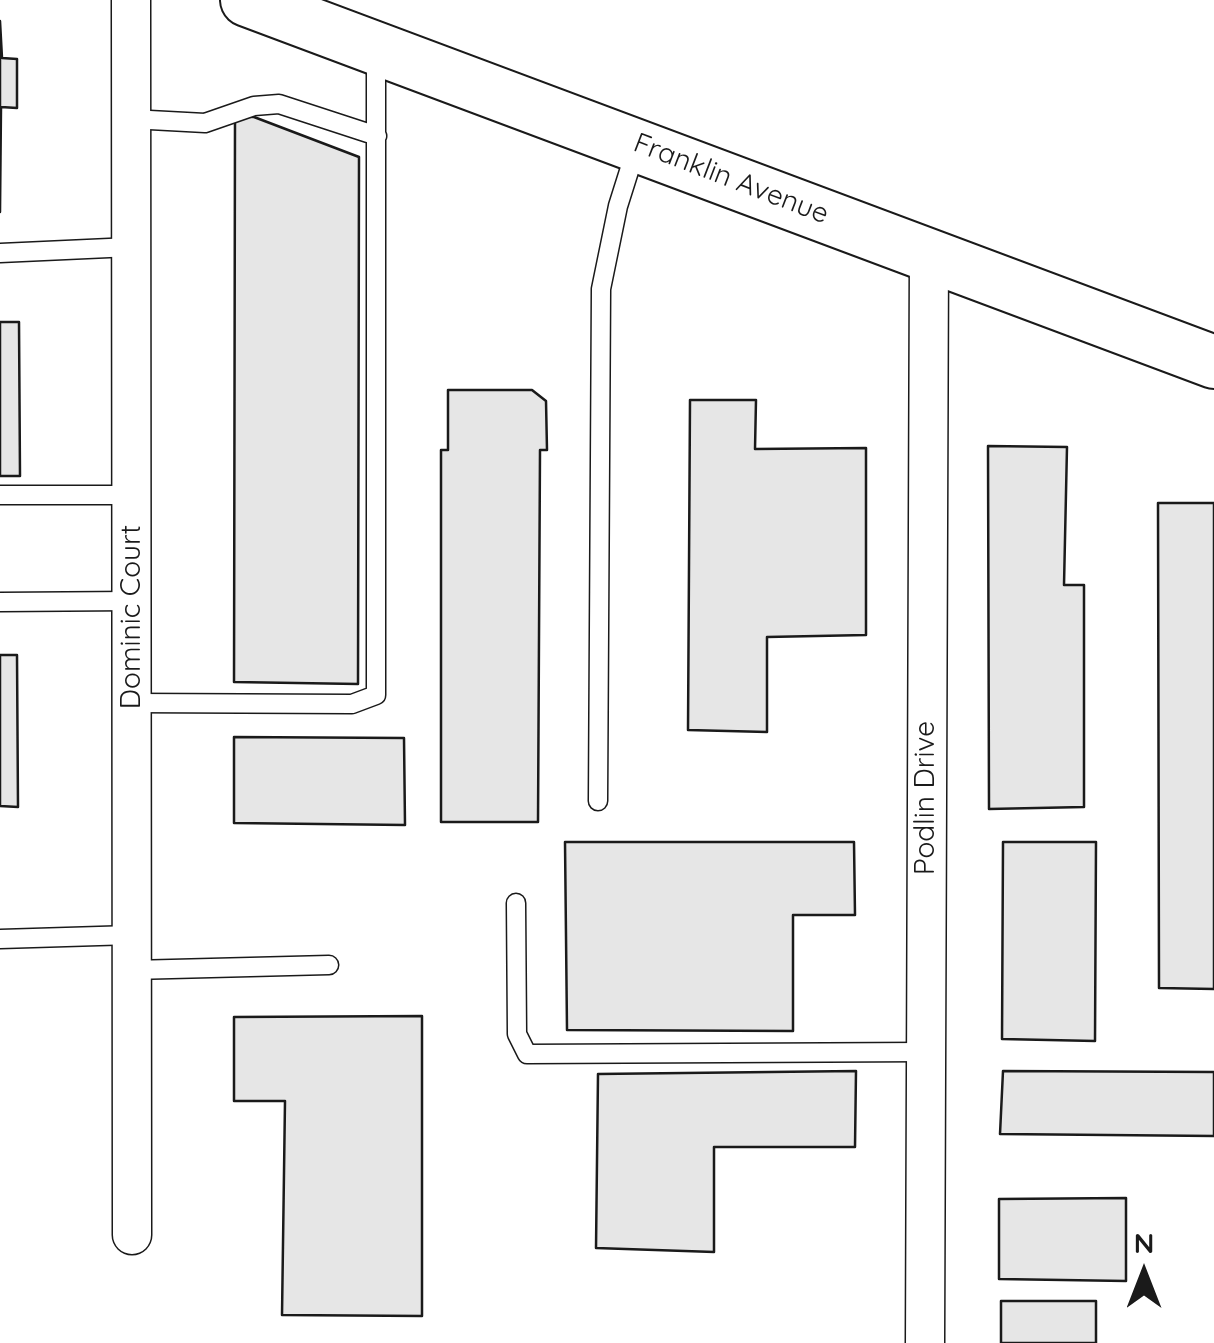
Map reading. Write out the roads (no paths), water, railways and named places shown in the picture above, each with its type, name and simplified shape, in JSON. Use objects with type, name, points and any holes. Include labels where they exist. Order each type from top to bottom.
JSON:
[{"type":"main road","name":"Franklin Avenue","points":[[247,0],[1214,362]]},
{"type":"street","name":"Dominic Court","points":[[132,0],[132,1235]]},
{"type":"street","name":"Podlin Drive","points":[[925,1343],[929,254]]},
{"type":"lane","points":[[132,704],[352,704],[376,694],[376,48]]},
{"type":"lane","points":[[131,120],[205,124],[254,106],[279,104],[377,136]]},
{"type":"lane","points":[[598,800],[602,289],[618,206],[637,144]]},
{"type":"lane","points":[[0,252],[131,246]]},
{"type":"lane","points":[[0,495],[131,495]]},
{"type":"lane","points":[[0,602],[132,601]]},
{"type":"lane","points":[[516,902],[517,1034],[527,1054],[925,1052]]},
{"type":"lane","points":[[0,939],[132,953],[329,965]]}]
